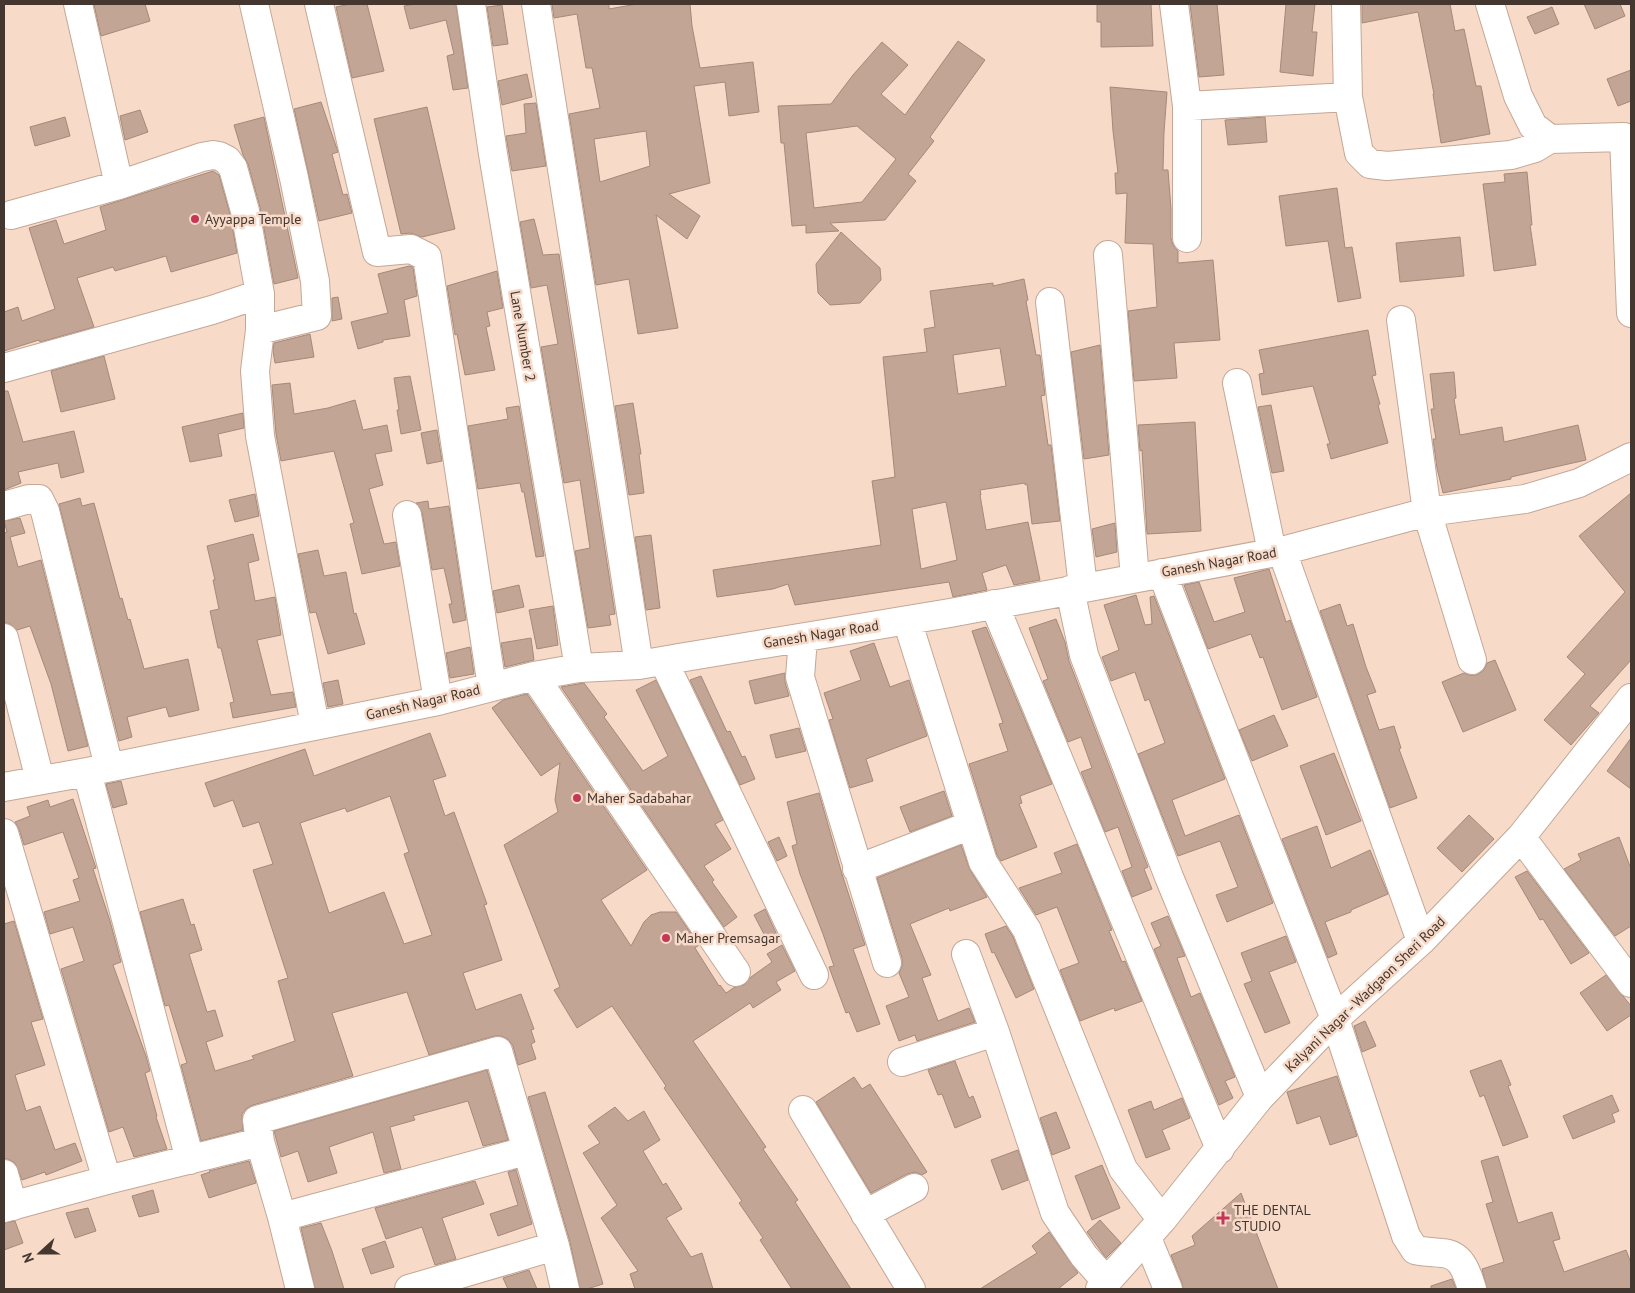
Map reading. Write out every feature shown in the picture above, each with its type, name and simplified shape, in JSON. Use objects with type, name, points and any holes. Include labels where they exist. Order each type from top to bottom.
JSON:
[{"type":"street","points":[[78,4],[120,185]]},
{"type":"street","points":[[254,4],[294,178],[313,271],[317,316],[260,330]]},
{"type":"street","points":[[319,4],[377,252],[411,249],[427,258],[492,686]]},
{"type":"street","name":"Lane Number 2","points":[[471,4],[493,154],[579,668]]},
{"type":"street","points":[[536,4],[592,356],[652,663],[814,975]]},
{"type":"street","points":[[1174,4],[1187,106],[1187,238]]},
{"type":"street","points":[[1346,4],[1348,97],[1359,153],[1370,164],[1387,166],[1511,155],[1535,148],[1550,139],[1628,136],[1631,313]]},
{"type":"street","points":[[1490,4],[1518,96],[1533,126],[1550,139]]},
{"type":"street","points":[[1187,106],[1348,97]]},
{"type":"street","points":[[11,215],[120,185],[202,157],[219,156],[227,160],[233,168],[245,211],[260,294],[260,330],[255,371],[260,436],[315,725]]},
{"type":"street","points":[[1108,255],[1135,578]]},
{"type":"street","points":[[4,368],[212,310],[260,294]]},
{"type":"street","points":[[1050,302],[1084,655],[1169,877],[1260,1097]]},
{"type":"street","points":[[1401,320],[1426,512],[1472,660]]},
{"type":"street","points":[[1237,383],[1277,552],[1421,941]]},
{"type":"street","name":"Ganesh Nagar Road","points":[[4,787],[438,701],[534,676],[579,668],[652,663],[803,638],[1277,552],[1426,512],[1524,499],[1579,483],[1631,457]]},
{"type":"street","points":[[4,506],[29,499],[39,499],[45,511],[98,769],[190,1160]]},
{"type":"street","points":[[407,514],[438,701]]},
{"type":"street","points":[[1162,573],[1335,1019],[1406,1236],[1415,1250],[1428,1253],[1444,1253],[1455,1257],[1465,1268],[1472,1289]]},
{"type":"street","points":[[994,604],[1220,1148]]},
{"type":"street","points":[[907,620],[982,862],[1027,930],[1123,1169],[1155,1229],[1168,1289]]},
{"type":"street","points":[[4,638],[40,780]]},
{"type":"street","points":[[803,638],[800,677],[886,963]]},
{"type":"street","points":[[534,676],[736,972]]},
{"type":"street","name":"Kalyani Nagar - Wadgaon Sheri Road","points":[[1103,1286],[1155,1229],[1260,1097],[1335,1019],[1421,941],[1521,837],[1631,701]]},
{"type":"street","points":[[857,869],[971,825]]},
{"type":"street","points":[[4,833],[107,1180]]},
{"type":"street","points":[[1521,837],[1631,983]]},
{"type":"street","points":[[966,954],[1055,1213],[1103,1286]]},
{"type":"street","points":[[902,1062],[994,1032]]},
{"type":"street","points":[[300,1289],[282,1217],[260,1142],[257,1120],[498,1051],[555,1246],[565,1289]]},
{"type":"street","points":[[803,1110],[911,1289]]},
{"type":"street","points":[[4,1174],[8,1207],[260,1142]]},
{"type":"street","points":[[282,1217],[526,1151]]},
{"type":"street","points":[[865,1214],[914,1188]]},
{"type":"street","points":[[409,1289],[555,1246]]},
{"type":"building","points":[[145,4],[150,21],[101,36],[94,5]]},
{"type":"building","points":[[350,4],[367,4],[384,71],[352,78],[336,7]]},
{"type":"building","points":[[415,4],[456,4],[468,88],[453,90],[447,56],[454,54],[446,20],[410,29],[404,6]]},
{"type":"building","points":[[552,4],[609,4],[609,9],[637,4],[690,4],[700,68],[753,62],[759,112],[729,116],[725,82],[694,86],[710,183],[669,194],[700,216],[687,239],[656,215],[678,328],[638,334],[629,279],[596,285],[569,114],[600,108],[592,68],[586,68],[577,14],[554,18]],"holes":[[[646,131],[650,166],[600,182],[594,139]]]},
{"type":"building","points":[[1097,4],[1151,4],[1153,46],[1101,47],[1101,22],[1097,22]]},
{"type":"building","points":[[1190,4],[1217,4],[1224,75],[1199,77]]},
{"type":"building","points":[[1286,4],[1315,4],[1312,32],[1317,32],[1313,76],[1280,72]]},
{"type":"building","points":[[1362,4],[1450,4],[1455,31],[1464,29],[1476,86],[1481,86],[1490,134],[1441,143],[1434,94],[1418,12],[1362,23]]},
{"type":"building","points":[[1584,4],[1620,4],[1625,16],[1595,29]]},
{"type":"building","points":[[502,5],[508,44],[493,46],[487,7]]},
{"type":"building","points":[[1552,7],[1559,24],[1535,34],[1527,17]]},
{"type":"building","points":[[958,41],[985,60],[930,137],[934,141],[908,174],[916,181],[885,220],[830,223],[839,231],[806,233],[806,225],[792,226],[784,143],[781,143],[778,106],[831,104],[882,42],[908,65],[881,94],[905,115]],"holes":[[[857,126],[896,159],[862,202],[814,208],[806,133]]]},
{"type":"building","points":[[1631,70],[1631,101],[1618,106],[1607,79]]},
{"type":"building","points":[[527,74],[532,97],[502,105],[498,81]]},
{"type":"building","points":[[1110,87],[1167,92],[1163,170],[1168,170],[1171,238],[1173,245],[1178,251],[1178,263],[1213,260],[1220,340],[1174,343],[1177,378],[1134,381],[1128,311],[1157,307],[1153,244],[1125,243],[1127,193],[1116,194],[1115,173],[1118,173]]},
{"type":"building","points":[[321,102],[338,152],[332,154],[343,195],[347,194],[352,213],[319,221],[294,109]]},
{"type":"building","points":[[536,103],[546,166],[512,171],[506,136],[526,133],[524,104]]},
{"type":"building","points":[[427,107],[455,229],[422,237],[410,233],[401,234],[374,119]]},
{"type":"building","points":[[140,110],[148,132],[125,140],[120,116]]},
{"type":"building","points":[[65,117],[70,136],[35,146],[30,127]]},
{"type":"building","points":[[264,117],[298,278],[274,284],[260,207],[248,164],[243,155],[234,125]]},
{"type":"building","points":[[1265,117],[1267,142],[1228,145],[1225,120]]},
{"type":"building","points":[[213,171],[219,175],[230,214],[237,253],[171,272],[166,256],[115,271],[113,267],[77,278],[94,327],[40,342],[39,340],[4,351],[4,312],[18,307],[22,321],[55,309],[29,228],[56,220],[64,244],[106,230],[100,207]]},
{"type":"building","points":[[1527,172],[1532,225],[1530,225],[1536,265],[1494,271],[1483,184],[1505,182],[1504,174]]},
{"type":"building","points":[[1337,188],[1345,248],[1352,247],[1361,298],[1338,302],[1328,241],[1286,246],[1279,196]]},
{"type":"building","points":[[534,219],[543,255],[559,254],[615,614],[609,615],[611,625],[588,628],[575,551],[590,548],[580,480],[564,483],[541,347],[558,344],[547,285],[531,288],[520,222]]},
{"type":"building","points":[[841,232],[880,268],[881,280],[860,303],[830,305],[818,293],[816,264]]},
{"type":"building","points":[[1460,237],[1464,276],[1400,282],[1396,243]]},
{"type":"building","points":[[409,266],[413,267],[417,296],[404,300],[410,336],[383,340],[383,342],[358,349],[351,322],[388,313],[378,274]]},
{"type":"building","points":[[497,271],[503,308],[487,312],[490,326],[486,327],[495,370],[465,375],[457,334],[455,335],[447,286]]},
{"type":"building","points":[[1024,279],[1036,355],[1040,355],[1045,395],[1041,396],[1048,445],[1051,445],[1060,521],[1032,524],[1027,484],[1025,485],[1025,483],[980,490],[980,495],[986,530],[1028,522],[1040,580],[1014,585],[1006,565],[982,573],[987,590],[953,597],[949,582],[795,605],[788,584],[773,589],[717,597],[713,570],[881,545],[872,481],[895,477],[883,357],[927,352],[924,329],[935,327],[930,291],[993,283],[993,286]],"holes":[[[1000,348],[1006,386],[958,394],[953,355]],[[946,502],[957,560],[921,569],[912,509]]]},
{"type":"building","points":[[338,297],[342,319],[332,321],[332,298]]},
{"type":"building","points":[[1368,330],[1376,375],[1372,376],[1388,443],[1331,459],[1327,444],[1330,444],[1313,386],[1262,395],[1259,374],[1264,373],[1259,350]]},
{"type":"building","points":[[310,334],[314,357],[275,363],[274,343]]},
{"type":"building","points":[[1100,345],[1109,455],[1084,459],[1071,352]]},
{"type":"building","points":[[104,356],[115,399],[61,412],[51,371]]},
{"type":"building","points":[[1454,372],[1456,398],[1454,399],[1460,435],[1502,427],[1504,442],[1578,425],[1586,460],[1511,477],[1511,479],[1443,493],[1433,439],[1436,439],[1431,409],[1434,409],[1430,374]]},
{"type":"building","points":[[410,376],[421,430],[401,434],[394,378]]},
{"type":"building","points":[[290,383],[294,414],[328,408],[355,400],[363,430],[387,425],[392,451],[375,454],[383,485],[369,489],[384,544],[396,542],[400,566],[362,574],[350,524],[354,523],[334,451],[281,461],[276,434],[272,385]]},
{"type":"building","points":[[4,391],[8,391],[23,442],[74,431],[84,472],[61,478],[58,463],[18,472],[21,483],[4,490]]},
{"type":"building","points":[[633,403],[641,454],[639,454],[644,493],[629,495],[615,406]]},
{"type":"building","points":[[1271,405],[1284,471],[1272,473],[1258,407]]},
{"type":"building","points":[[519,406],[544,556],[536,557],[524,492],[522,492],[520,483],[478,489],[468,426],[508,419],[506,408]]},
{"type":"building","points":[[243,413],[244,428],[218,434],[222,456],[190,462],[182,427]]},
{"type":"building","points":[[1195,422],[1201,531],[1147,534],[1142,450],[1140,451],[1138,425]]},
{"type":"building","points":[[437,430],[442,461],[427,464],[421,433]]},
{"type":"building","points":[[1631,493],[1631,660],[1590,706],[1599,713],[1571,745],[1544,720],[1585,674],[1567,657],[1625,592],[1579,536]]},
{"type":"building","points":[[255,494],[259,516],[235,522],[229,500]]},
{"type":"building","points":[[80,498],[82,506],[94,503],[120,599],[122,598],[128,620],[130,619],[144,669],[188,659],[199,710],[169,717],[166,707],[127,717],[132,737],[119,741],[59,504]]},
{"type":"building","points":[[428,501],[429,509],[449,506],[466,620],[453,623],[449,604],[452,604],[444,568],[432,570],[422,512],[416,503]]},
{"type":"building","points":[[20,518],[25,533],[10,537],[18,567],[41,560],[88,746],[68,751],[51,684],[30,626],[17,630],[9,623],[4,623],[4,533],[7,532],[4,521]]},
{"type":"building","points":[[1115,523],[1117,552],[1096,557],[1092,529]]},
{"type":"building","points":[[253,534],[259,560],[248,563],[255,601],[275,597],[281,635],[257,640],[271,695],[293,692],[296,707],[233,718],[230,703],[234,702],[221,648],[218,648],[210,611],[219,609],[207,546]]},
{"type":"building","points":[[651,535],[660,608],[646,610],[635,537]]},
{"type":"building","points":[[318,550],[324,576],[346,572],[354,614],[356,613],[365,644],[328,654],[316,612],[310,613],[298,554]]},
{"type":"building","points":[[1269,569],[1286,622],[1290,620],[1317,697],[1282,710],[1263,657],[1260,658],[1251,634],[1208,649],[1184,585],[1199,582],[1214,622],[1245,612],[1234,578]]},
{"type":"building","points":[[519,585],[524,607],[497,613],[493,591]]},
{"type":"building","points":[[1136,595],[1145,625],[1152,624],[1150,597],[1154,596],[1225,779],[1172,800],[1185,836],[1239,815],[1273,903],[1227,922],[1216,895],[1238,887],[1220,841],[1178,856],[1138,754],[1165,743],[1149,699],[1145,701],[1135,672],[1111,681],[1102,657],[1119,650],[1104,605]]},
{"type":"building","points":[[1340,604],[1347,626],[1353,624],[1376,692],[1367,695],[1379,730],[1394,726],[1401,748],[1399,749],[1417,798],[1390,808],[1320,611]]},
{"type":"building","points":[[553,606],[558,645],[537,649],[529,610]]},
{"type":"building","points":[[1056,619],[1065,642],[1069,661],[1148,867],[1144,869],[1152,889],[1132,897],[1122,871],[1132,867],[1118,827],[1105,832],[1081,772],[1092,768],[1081,737],[1068,742],[1043,681],[1048,679],[1029,628]]},
{"type":"building","points":[[986,627],[1052,784],[1020,796],[1022,803],[1019,804],[1037,847],[1001,861],[997,855],[969,764],[1008,751],[999,724],[1003,723],[972,631]]},
{"type":"building","points":[[531,638],[534,660],[505,667],[501,643]]},
{"type":"building","points":[[874,643],[890,687],[909,680],[927,736],[866,759],[873,781],[850,788],[829,720],[833,719],[824,693],[861,680],[850,651]]},
{"type":"building","points":[[470,647],[474,674],[450,678],[446,653]]},
{"type":"building","points":[[1495,660],[1516,710],[1463,732],[1442,682],[1464,673],[1477,675],[1484,670],[1487,663]]},
{"type":"building","points":[[785,673],[785,682],[789,696],[755,704],[749,681]]},
{"type":"building","points":[[701,676],[727,732],[730,731],[742,757],[745,756],[755,779],[740,785],[690,680]]},
{"type":"building","points":[[338,680],[343,704],[328,707],[323,683]]},
{"type":"building","points":[[656,680],[723,820],[715,824],[731,849],[704,866],[714,880],[712,882],[737,917],[724,927],[561,687],[584,683],[607,714],[604,717],[643,771],[668,756],[636,690]]},
{"type":"building","points":[[527,694],[647,870],[601,900],[631,946],[644,922],[651,915],[660,912],[676,912],[699,945],[695,948],[719,986],[726,993],[735,987],[744,985],[751,977],[772,962],[767,954],[782,945],[795,971],[776,982],[781,990],[753,1008],[750,1003],[693,1041],[766,1147],[763,1149],[798,1200],[795,1202],[851,1289],[792,1289],[760,1240],[763,1238],[739,1203],[742,1201],[664,1088],[666,1086],[612,1006],[577,1028],[554,990],[560,987],[504,845],[558,812],[555,800],[560,763],[541,776],[492,708],[503,700]]},
{"type":"building","points":[[1274,715],[1288,746],[1252,761],[1239,730]]},
{"type":"building","points":[[799,728],[806,751],[776,758],[770,735]]},
{"type":"building","points":[[430,733],[446,776],[433,780],[445,816],[454,812],[487,904],[484,905],[502,960],[463,973],[476,1010],[521,994],[534,1029],[531,1030],[535,1042],[531,1044],[536,1059],[518,1065],[513,1046],[508,1039],[501,1036],[494,1036],[429,1055],[407,992],[332,1013],[353,1076],[253,1105],[242,1114],[243,1130],[201,1141],[181,1065],[187,1063],[169,1005],[165,1006],[140,912],[183,899],[191,925],[194,924],[202,950],[189,954],[207,1012],[215,1010],[223,1036],[206,1042],[215,1071],[254,1059],[252,1056],[295,1041],[278,981],[288,978],[253,870],[273,864],[259,822],[243,827],[233,800],[214,807],[205,783],[305,749],[314,776]],"holes":[[[390,796],[409,852],[404,854],[432,935],[404,944],[384,892],[329,913],[300,823],[345,808],[347,812]]]},
{"type":"building","points":[[1631,738],[1631,789],[1607,771]]},
{"type":"building","points":[[1334,753],[1361,821],[1326,835],[1300,766]]},
{"type":"building","points":[[121,781],[127,804],[113,808],[106,784]]},
{"type":"building","points":[[944,791],[952,816],[910,832],[900,807]]},
{"type":"building","points":[[819,793],[865,945],[853,949],[880,1024],[857,1032],[849,1012],[846,1013],[829,967],[834,966],[800,874],[792,846],[797,844],[787,802]]},
{"type":"building","points":[[73,799],[96,868],[93,869],[121,962],[113,965],[146,1056],[150,1071],[145,1073],[156,1117],[167,1149],[134,1157],[123,1127],[109,1132],[61,969],[84,961],[73,927],[50,934],[44,912],[80,901],[73,880],[79,878],[63,832],[24,845],[15,822],[30,816],[27,807],[48,800],[50,807]]},
{"type":"building","points":[[1469,815],[1494,839],[1462,872],[1437,848]]},
{"type":"building","points":[[1317,826],[1331,868],[1370,850],[1388,894],[1325,922],[1337,954],[1328,958],[1282,839]]},
{"type":"building","points":[[779,837],[787,856],[777,861],[768,842]]},
{"type":"building","points":[[1619,837],[1631,869],[1631,926],[1615,936],[1564,869],[1581,860],[1578,854]]},
{"type":"building","points":[[1077,844],[1112,930],[1109,931],[1122,962],[1125,961],[1142,1001],[1115,1011],[1114,1008],[1080,1021],[1060,970],[1079,963],[1057,907],[1036,915],[1019,888],[1062,873],[1054,853]]},
{"type":"building","points":[[961,845],[970,870],[987,897],[950,911],[949,908],[910,924],[931,975],[922,978],[938,1021],[969,1008],[975,1022],[917,1041],[915,1035],[899,1041],[886,1006],[909,997],[899,973],[902,966],[902,958],[877,878]]},
{"type":"building","points":[[1527,871],[1589,953],[1571,964],[1543,919],[1540,920],[1515,877]]},
{"type":"building","points":[[765,909],[777,935],[767,940],[754,915]]},
{"type":"building","points":[[1168,916],[1185,956],[1177,958],[1191,997],[1200,993],[1235,1077],[1225,1081],[1233,1098],[1219,1105],[1154,949],[1161,946],[1151,923]]},
{"type":"building","points":[[14,921],[43,1019],[31,1022],[45,1065],[15,1075],[26,1111],[40,1106],[55,1150],[75,1143],[82,1161],[46,1175],[45,1172],[22,1180],[15,1163],[4,1159],[4,924]]},
{"type":"building","points":[[1006,926],[1013,937],[1034,989],[1016,998],[994,952],[992,953],[985,934]]},
{"type":"building","points":[[1286,936],[1296,962],[1269,972],[1290,1023],[1265,1033],[1244,984],[1252,981],[1241,953]]},
{"type":"building","points":[[1606,975],[1631,1006],[1631,1015],[1607,1031],[1580,993]]},
{"type":"building","points":[[1365,1021],[1376,1046],[1362,1052],[1354,1026]]},
{"type":"building","points":[[1501,1060],[1511,1085],[1508,1086],[1528,1137],[1503,1146],[1484,1095],[1480,1097],[1470,1071]]},
{"type":"building","points":[[955,1061],[969,1098],[973,1096],[981,1117],[955,1128],[942,1094],[938,1095],[928,1070]]},
{"type":"building","points":[[487,1070],[508,1140],[483,1146],[468,1101],[413,1116],[415,1120],[390,1127],[401,1169],[384,1173],[373,1132],[329,1147],[337,1173],[308,1182],[298,1151],[281,1157],[274,1131]]},
{"type":"building","points":[[1337,1076],[1357,1136],[1330,1145],[1320,1116],[1297,1124],[1287,1092]]},
{"type":"building","points":[[854,1077],[862,1089],[870,1084],[927,1172],[922,1175],[915,1172],[907,1174],[871,1193],[816,1102]]},
{"type":"building","points":[[545,1092],[603,1284],[587,1289],[580,1289],[570,1242],[528,1097]]},
{"type":"building","points":[[1612,1095],[1619,1111],[1612,1114],[1615,1122],[1573,1139],[1563,1116]]},
{"type":"building","points":[[1182,1098],[1190,1118],[1162,1130],[1170,1149],[1146,1158],[1128,1110],[1151,1101],[1154,1110]]},
{"type":"building","points":[[615,1107],[628,1121],[644,1111],[660,1140],[643,1151],[663,1185],[666,1183],[682,1209],[666,1218],[691,1257],[702,1253],[713,1289],[635,1289],[630,1274],[638,1271],[601,1218],[617,1205],[583,1153],[600,1143],[588,1126]]},
{"type":"building","points":[[1056,1112],[1070,1148],[1052,1155],[1040,1118]]},
{"type":"building","points":[[1018,1150],[1028,1180],[1002,1190],[991,1160]]},
{"type":"building","points":[[1498,1156],[1518,1223],[1552,1212],[1560,1239],[1553,1241],[1564,1272],[1626,1250],[1631,1263],[1631,1289],[1487,1289],[1482,1269],[1504,1262],[1486,1204],[1493,1202],[1481,1161]]},
{"type":"building","points":[[249,1161],[256,1183],[209,1198],[201,1175],[209,1171]]},
{"type":"building","points":[[1102,1165],[1120,1208],[1092,1220],[1075,1176]]},
{"type":"building","points":[[516,1170],[532,1224],[498,1236],[490,1214],[518,1205],[508,1172]]},
{"type":"building","points":[[475,1181],[484,1204],[442,1218],[456,1259],[435,1265],[422,1227],[386,1239],[375,1208]]},
{"type":"building","points":[[153,1190],[159,1212],[139,1217],[132,1196]]},
{"type":"building","points":[[1241,1193],[1278,1289],[1183,1289],[1171,1255],[1195,1245],[1192,1236]]},
{"type":"building","points":[[88,1208],[96,1231],[75,1238],[66,1213]]},
{"type":"building","points":[[1100,1220],[1121,1243],[1106,1258],[1087,1232]]},
{"type":"building","points":[[15,1221],[23,1243],[4,1250],[4,1223]]},
{"type":"building","points":[[321,1223],[344,1289],[315,1289],[301,1228]]},
{"type":"building","points":[[1049,1232],[1078,1273],[1058,1289],[980,1289],[1037,1253],[1032,1246]]},
{"type":"building","points":[[385,1241],[394,1267],[371,1274],[362,1249]]},
{"type":"building","points":[[529,1270],[537,1289],[508,1289],[503,1278]]},
{"type":"building","points":[[1452,1279],[1456,1289],[1431,1289],[1431,1286]]},
{"type":"place","name":"Ayyappa Temple","points":[[195,219]]},
{"type":"place","name":"Maher Sadabahar","points":[[577,798]]},
{"type":"place","name":"Maher Premsagar","points":[[666,938]]},
{"type":"place","name":"THE DENTAL STUDIO","points":[[1223,1218]]}]
